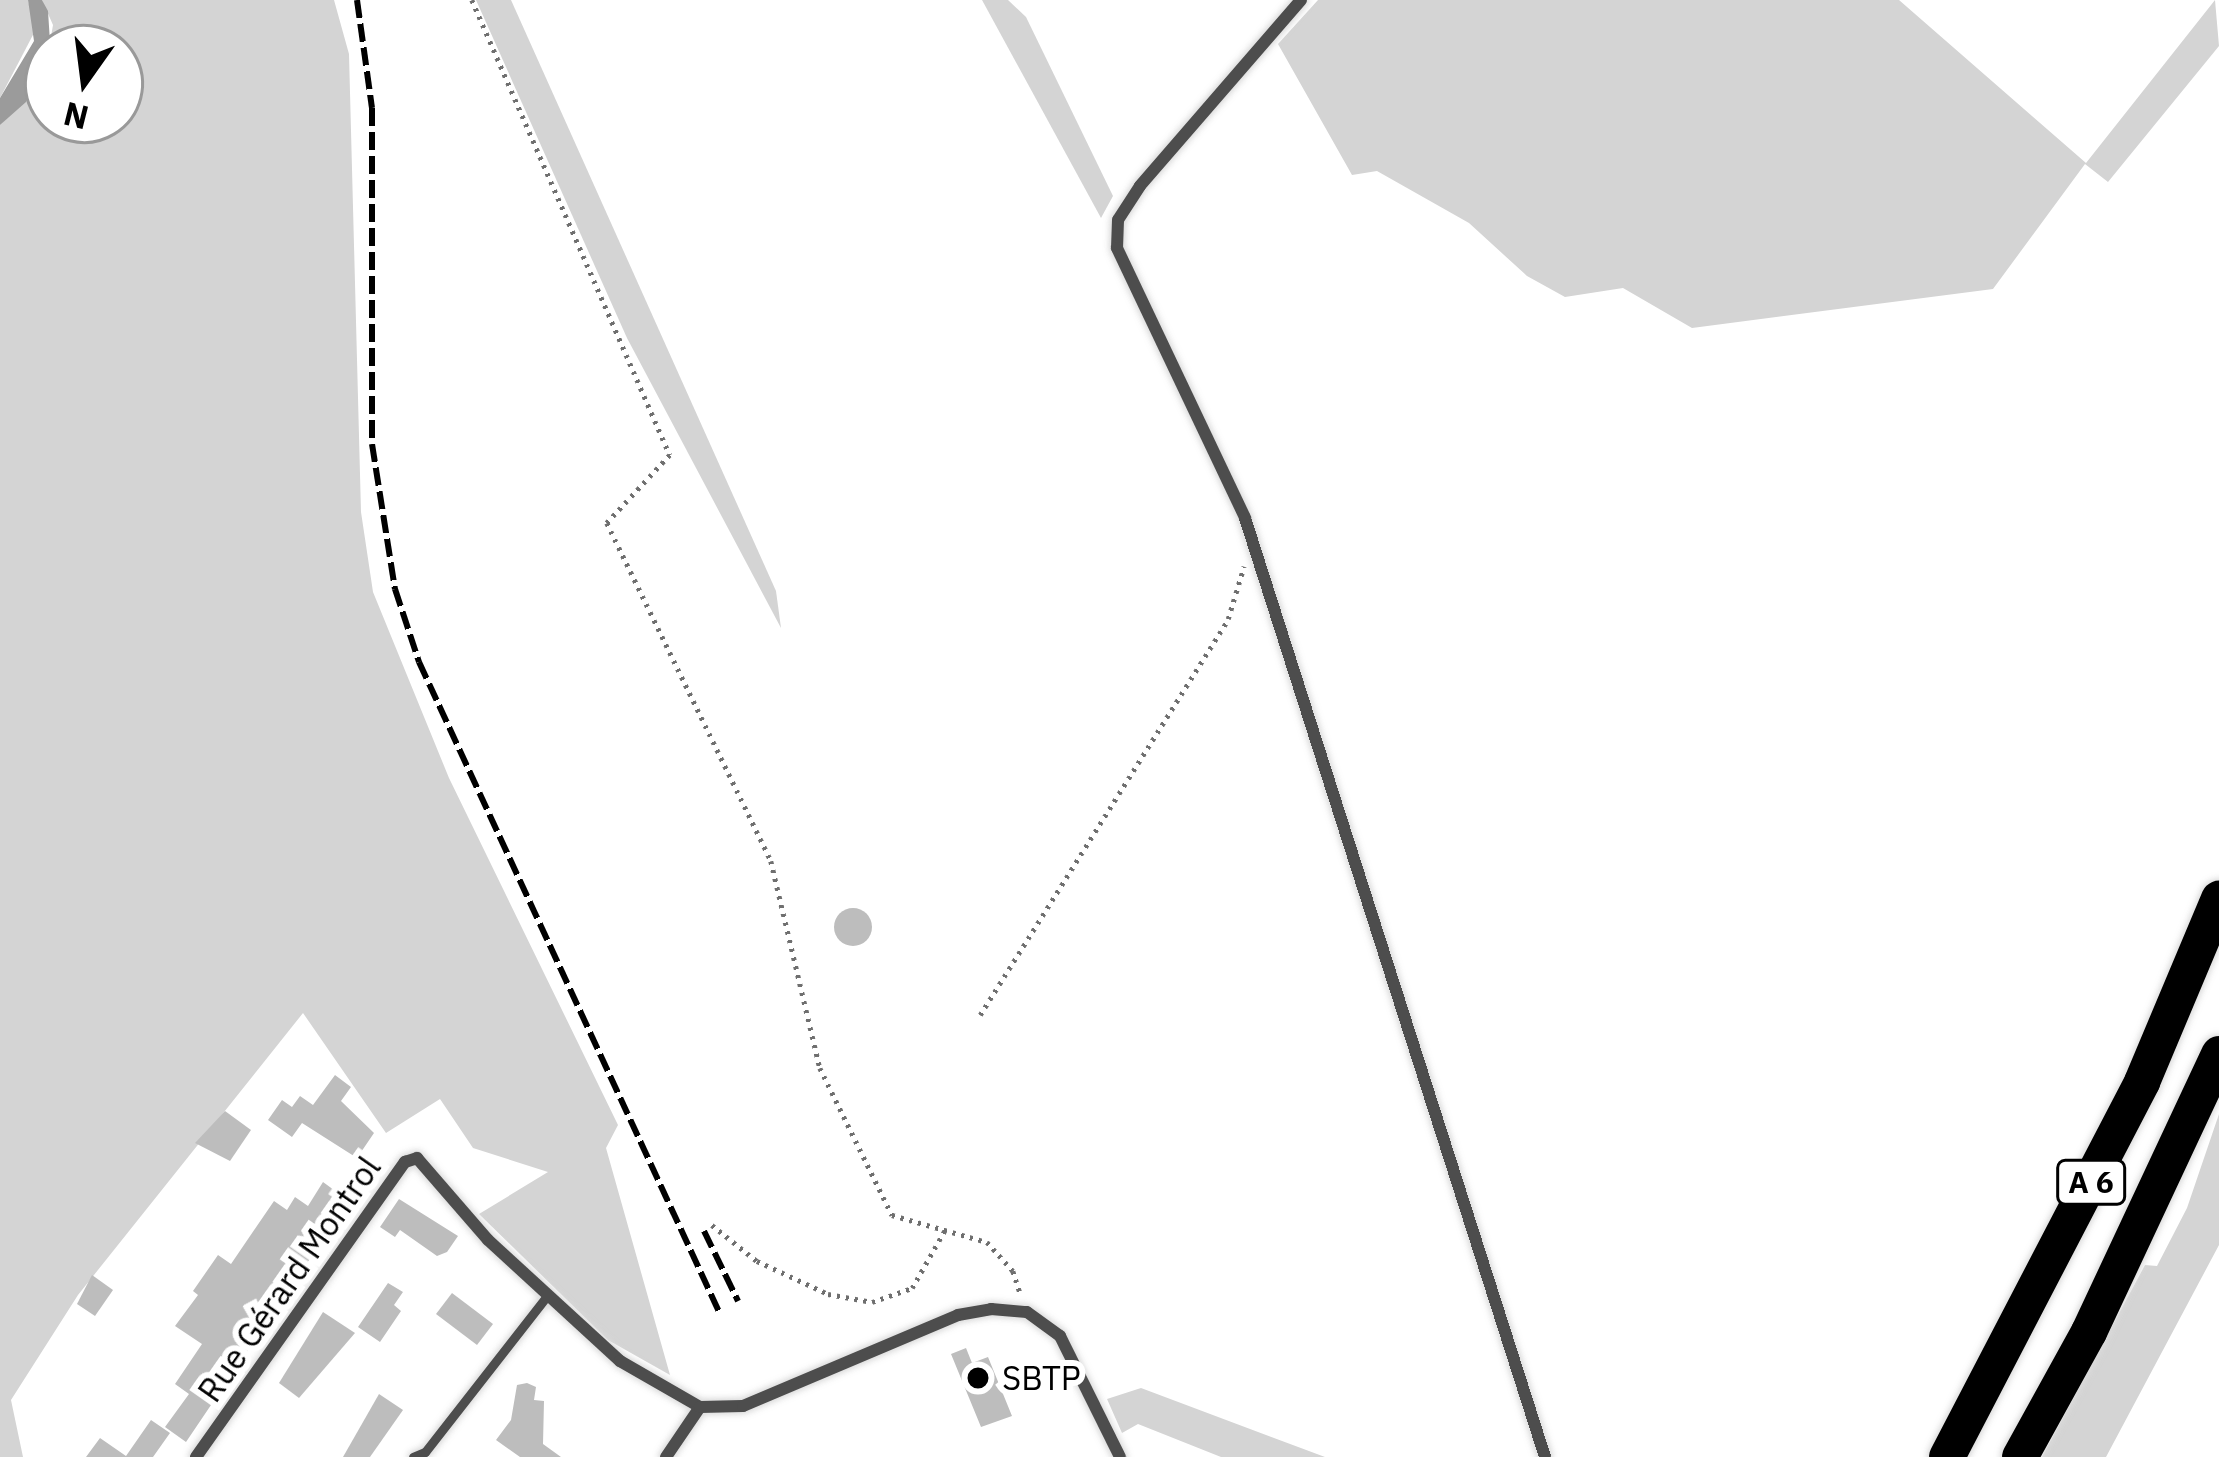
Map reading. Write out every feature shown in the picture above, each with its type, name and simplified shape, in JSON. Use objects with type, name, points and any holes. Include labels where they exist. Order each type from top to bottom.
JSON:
[{"type":"highway","name":"A 6","points":[[1947,1457],[2142,1082],[2219,899]]},
{"type":"highway","name":"A 6","points":[[2020,1457],[2090,1332],[2219,1054]]},
{"type":"street","points":[[1301,0],[1140,186],[1118,220],[1117,248],[1245,518],[1545,1457]]},
{"type":"street","name":"Rue Gérard Montrol","points":[[196,1457],[411,1159],[428,1162],[488,1240],[620,1361],[700,1407]]},
{"type":"street","points":[[666,1457],[700,1407],[756,1402],[958,1315],[1027,1312],[1060,1336],[1120,1457]]},
{"type":"lane","points":[[413,1457],[425,1453],[547,1296]]},
{"type":"path","points":[[472,0],[670,455],[607,523],[771,861],[820,1067],[892,1215],[987,1242],[1013,1271],[1027,1312]]},
{"type":"path","points":[[980,1016],[1228,619],[1244,565]]},
{"type":"path","points":[[712,1225],[757,1261],[827,1294],[872,1302],[913,1288],[945,1230]]},
{"type":"shaded area","points":[[0,0],[28,0],[33,24],[24,24],[24,52],[0,98]]},
{"type":"shaded area","points":[[28,0],[42,0],[49,24],[32,24]]},
{"type":"shaded area","points":[[42,0],[334,0],[349,54],[361,512],[373,592],[449,778],[618,1125],[606,1148],[670,1375],[608,1340],[479,1214],[548,1172],[473,1148],[440,1099],[386,1133],[303,1013],[78,1295],[11,1400],[23,1457],[0,1457],[0,125],[24,98],[24,144],[144,144],[144,24],[53,24]]},
{"type":"shaded area","points":[[476,0],[511,0],[776,591],[781,628],[627,338]]},
{"type":"shaded area","points":[[982,0],[1008,0],[1026,17],[1113,196],[1101,218]]},
{"type":"shaded area","points":[[1318,0],[1899,0],[2086,163],[2215,0],[2219,46],[2108,182],[2085,164],[1993,289],[1692,328],[1623,288],[1565,297],[1527,276],[1469,223],[1377,171],[1352,175],[1278,44]]},
{"type":"shaded area","points":[[24,58],[24,104],[0,125],[0,98]]},
{"type":"shaded area","points":[[2219,1114],[2219,1245],[2106,1457],[2042,1457],[2145,1265],[2157,1266],[2187,1208]]},
{"type":"shaded area","points":[[1141,1388],[1325,1457],[1221,1457],[1138,1424],[1122,1433],[1107,1399]]},
{"type":"building","points":[[853,908],[867,913],[872,927],[867,941],[853,946],[839,941],[834,927],[839,913]]},
{"type":"building","points":[[335,1075],[351,1087],[341,1101],[374,1133],[357,1158],[302,1123],[292,1137],[268,1120],[282,1100],[292,1107],[300,1096],[313,1105]]},
{"type":"building","points":[[225,1111],[251,1130],[230,1161],[195,1143]]},
{"type":"building","points":[[323,1182],[349,1201],[186,1442],[165,1427],[189,1394],[175,1384],[202,1344],[175,1326],[198,1295],[193,1291],[218,1255],[231,1264],[274,1201],[287,1210],[295,1197],[308,1206]]},
{"type":"building","points":[[399,1199],[458,1236],[447,1252],[437,1256],[400,1230],[395,1237],[380,1227]]},
{"type":"building","points":[[92,1275],[113,1290],[95,1316],[77,1304]]},
{"type":"building","points":[[388,1283],[403,1292],[394,1305],[401,1311],[380,1342],[358,1327]]},
{"type":"building","points":[[452,1293],[493,1324],[477,1345],[436,1314]]},
{"type":"building","points":[[323,1312],[355,1333],[299,1398],[279,1383]]},
{"type":"building","name":"SBTP","points":[[966,1348],[972,1363],[988,1357],[1012,1416],[981,1427],[951,1354]]},
{"type":"building","points":[[517,1385],[536,1387],[534,1400],[544,1401],[543,1444],[561,1457],[520,1457],[496,1440],[511,1420]]},
{"type":"building","points":[[379,1394],[403,1410],[370,1457],[343,1457]]},
{"type":"building","points":[[151,1420],[170,1433],[153,1457],[86,1457],[100,1438],[126,1456]]},
{"type":"railway","points":[[357,0],[372,108],[372,444],[395,589],[419,662],[719,1312]]},
{"type":"railway","points":[[704,1231],[738,1301]]},
{"type":"place","name":"SBTP","points":[[978,1378]]}]
